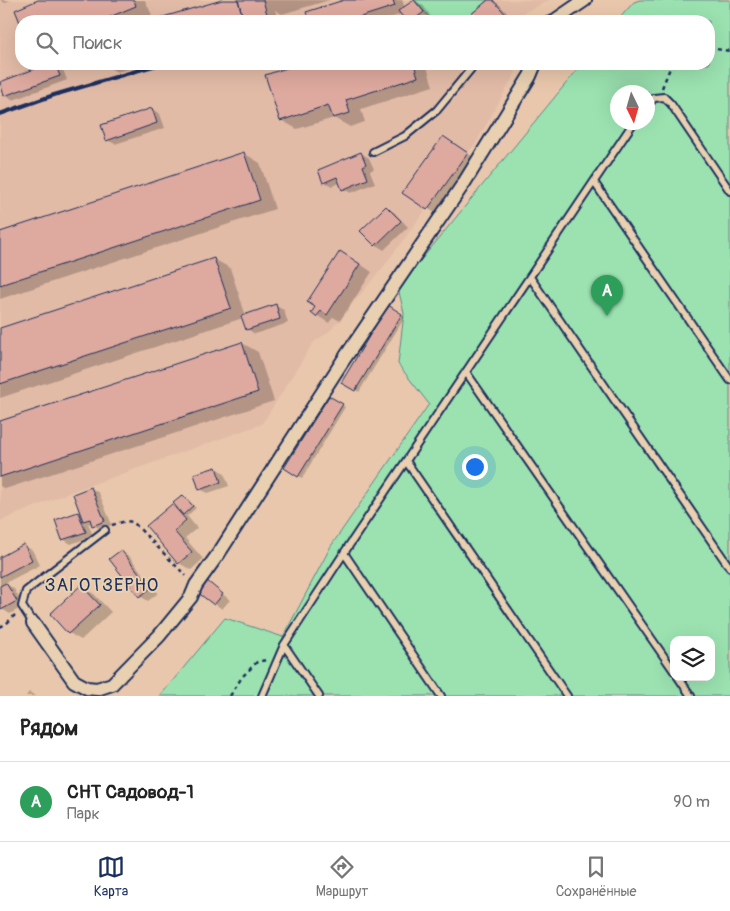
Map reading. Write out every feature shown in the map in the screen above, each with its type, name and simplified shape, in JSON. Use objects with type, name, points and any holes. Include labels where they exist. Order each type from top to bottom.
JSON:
[{"type":"street","points":[[561,15],[585,0]]},
{"type":"street","points":[[33,622],[74,680],[87,688],[97,689],[112,684],[159,636],[191,597],[196,586],[382,302],[464,183],[532,70]]},
{"type":"lane","points":[[373,152],[405,136],[436,110],[470,70]]},
{"type":"lane","points":[[655,98],[664,97],[671,104],[730,191]]},
{"type":"lane","points":[[262,696],[284,645],[629,130]]},
{"type":"lane","points":[[594,182],[730,380]]},
{"type":"lane","points":[[530,276],[730,568]]},
{"type":"lane","points":[[466,372],[670,665]]},
{"type":"lane","points":[[406,462],[566,696]]},
{"type":"lane","points":[[33,622],[22,606],[26,591],[105,530]]},
{"type":"lane","points":[[344,553],[441,696]]},
{"type":"lane","points":[[284,645],[319,696]]},
{"type":"lane","points":[[681,681],[691,696]]},
{"type":"path","points":[[715,49],[730,51]]},
{"type":"path","points":[[664,97],[662,86],[669,70]]},
{"type":"path","points":[[105,530],[115,523],[133,522],[196,586]]},
{"type":"path","points":[[0,627],[6,624],[22,606]]},
{"type":"path","points":[[230,696],[242,677],[257,662],[268,660],[277,662]]},
{"type":"shaded area","points":[[0,0],[550,0],[519,15],[15,15],[15,70],[517,70],[475,145],[467,153],[385,265],[330,331],[313,343],[262,424],[71,492],[0,521]]},
{"type":"green space","points":[[415,0],[488,0],[470,15],[427,15]]},
{"type":"green space","points":[[640,0],[730,0],[730,696],[160,696],[225,618],[283,637],[331,546],[429,404],[398,364],[404,313],[398,288],[577,70],[715,70],[715,15],[622,15],[634,2]]},
{"type":"building","points":[[38,0],[134,0],[136,6],[114,15],[17,15],[15,10]]},
{"type":"building","points":[[222,0],[238,0],[242,15],[170,15]]},
{"type":"building","points":[[238,0],[263,0],[267,15],[242,15]]},
{"type":"building","points":[[344,0],[393,0],[395,6],[367,15],[307,15],[306,12]]},
{"type":"building","points":[[414,0],[424,12],[420,15],[401,15],[398,11]]},
{"type":"building","points":[[488,0],[493,0],[506,15],[470,15]]},
{"type":"building","points":[[32,70],[58,70],[60,76],[4,96],[0,82]]},
{"type":"building","points":[[280,70],[416,70],[418,77],[346,100],[350,113],[333,118],[328,105],[280,121],[265,75]]},
{"type":"building","points":[[152,108],[157,123],[106,141],[101,125]]},
{"type":"building","points":[[443,136],[468,153],[427,210],[402,193]]},
{"type":"building","points":[[244,152],[260,200],[0,285],[0,232]]},
{"type":"building","points":[[361,152],[366,164],[363,166],[368,179],[342,190],[337,177],[323,183],[318,170]]},
{"type":"building","points":[[386,206],[401,221],[375,246],[360,231]]},
{"type":"building","points":[[340,251],[360,264],[327,315],[321,311],[316,317],[311,313],[315,307],[307,302]]},
{"type":"building","points":[[214,258],[231,308],[0,384],[0,328]]},
{"type":"building","points":[[276,304],[280,319],[246,330],[241,316]]},
{"type":"building","points":[[388,305],[402,314],[355,391],[341,383]]},
{"type":"building","points":[[242,342],[258,392],[0,477],[0,421]]},
{"type":"building","points":[[329,396],[343,404],[298,477],[284,468]]},
{"type":"building","points":[[216,467],[221,482],[199,490],[194,474]]},
{"type":"building","points":[[91,487],[105,521],[92,526],[90,519],[83,521],[73,494]]},
{"type":"building","points":[[183,495],[193,506],[183,515],[173,503]]},
{"type":"building","points":[[172,504],[186,520],[174,531],[192,552],[178,564],[146,526]]},
{"type":"building","points":[[78,512],[86,532],[62,540],[55,520]]},
{"type":"building","points":[[24,544],[32,560],[0,577],[0,557]]},
{"type":"building","points":[[121,550],[151,588],[139,597],[109,559]]},
{"type":"building","points":[[206,580],[223,594],[214,605],[197,592]]},
{"type":"building","points":[[6,583],[17,601],[1,610],[0,586]]},
{"type":"building","points":[[81,585],[100,605],[68,634],[50,614]]},
{"type":"railway","points":[[0,114],[54,95],[139,70]]},
{"type":"place","name":"СНТ Садовод-1","points":[[607,316]]},
{"type":"district","name":"ЗАГОТЗЕРНО","points":[[102,585]]}]
